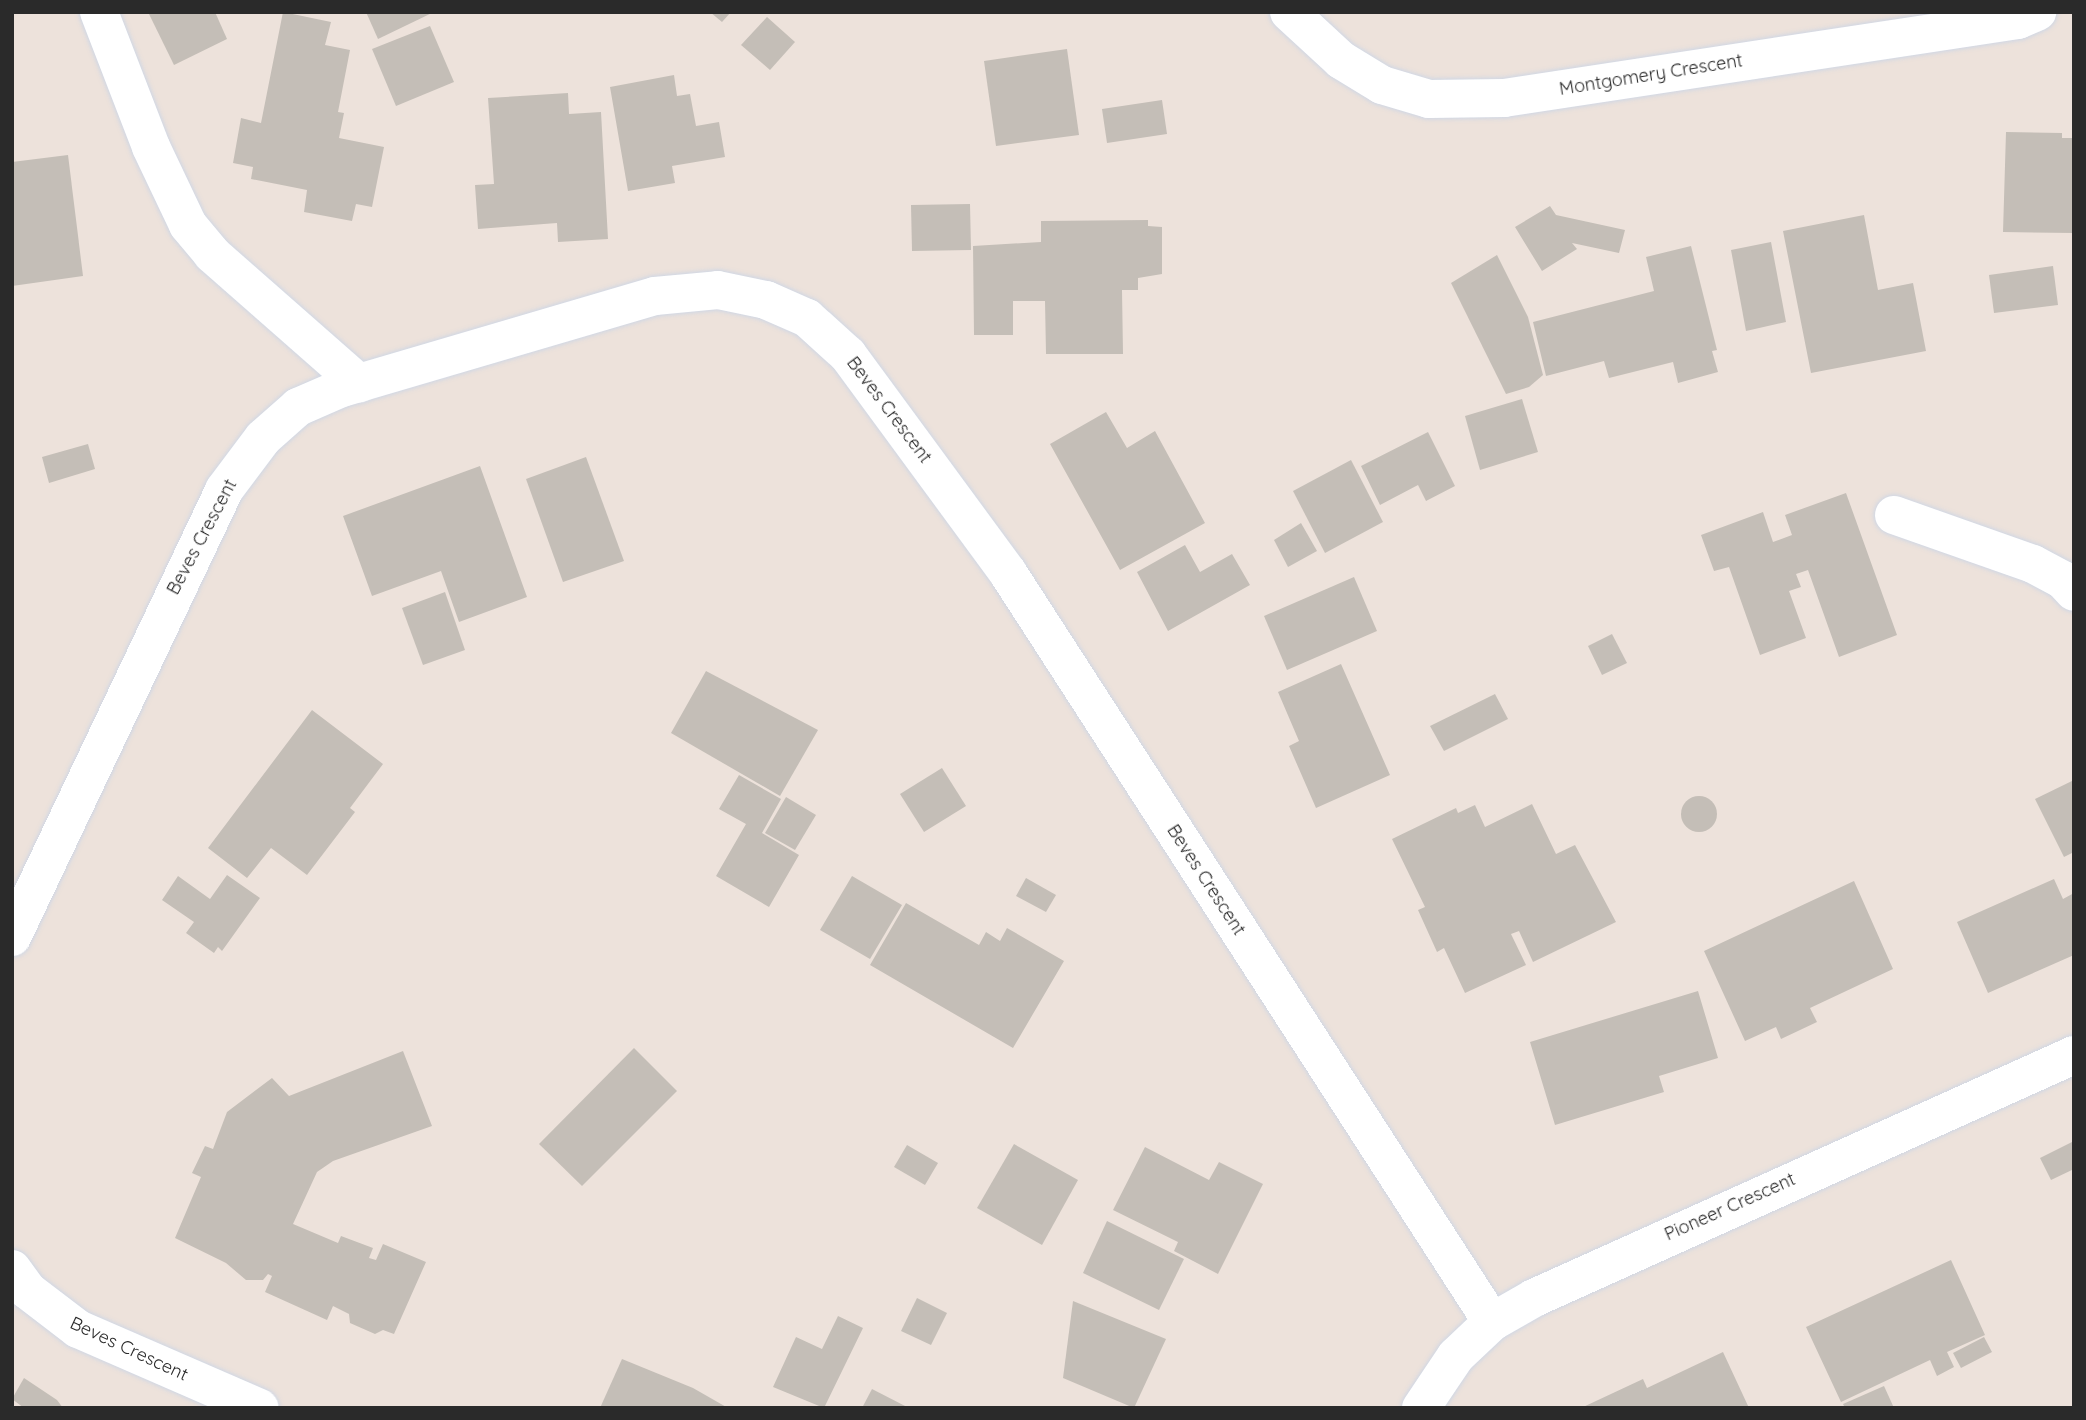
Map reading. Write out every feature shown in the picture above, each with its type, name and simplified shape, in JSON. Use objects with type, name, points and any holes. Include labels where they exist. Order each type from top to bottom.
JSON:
[{"type":"street","points":[[99,12],[151,147],[188,225],[212,254],[359,383]]},
{"type":"street","name":"Montgomery Crescent","points":[[1289,12],[1340,60],[1382,85],[1429,99],[1504,98],[2018,20],[2037,12]]},
{"type":"street","name":"Beves Crescent","points":[[12,937],[224,490],[263,438],[298,407],[359,383],[655,296],[718,290],[765,300],[807,318],[848,355],[1008,573],[1492,1322]]},
{"type":"street","points":[[1894,515],[2033,564],[2063,580],[2074,592]]},
{"type":"street","name":"Pioneer Crescent","points":[[1421,1408],[1457,1356],[1492,1322],[1589,1270],[2074,1055]]},
{"type":"street","name":"Beves Crescent","points":[[12,1269],[27,1290],[78,1329],[260,1408]]},
{"type":"building","points":[[148,12],[215,12],[227,39],[174,65]]},
{"type":"building","points":[[283,12],[331,22],[325,45],[350,50],[338,112],[344,113],[339,138],[384,147],[372,207],[356,204],[352,221],[304,212],[307,190],[251,179],[253,167],[233,163],[241,118],[261,123]]},
{"type":"building","points":[[366,12],[434,12],[378,39]]},
{"type":"building","points":[[710,12],[731,12],[722,22]]},
{"type":"building","points":[[767,17],[795,42],[770,70],[741,45]]},
{"type":"building","points":[[430,26],[454,82],[396,106],[372,49]]},
{"type":"building","points":[[1067,49],[1079,135],[996,146],[984,61]]},
{"type":"building","points":[[674,75],[677,96],[690,94],[696,126],[719,122],[725,157],[672,166],[675,183],[628,191],[610,87]]},
{"type":"building","points":[[568,93],[569,114],[601,112],[608,239],[558,242],[557,223],[478,229],[475,185],[494,184],[488,98]]},
{"type":"building","points":[[1162,100],[1167,134],[1107,143],[1102,109]]},
{"type":"building","points":[[2006,132],[2062,133],[2062,138],[2074,138],[2074,233],[2003,232]]},
{"type":"building","points":[[68,155],[83,276],[12,286],[12,162]]},
{"type":"building","points":[[970,204],[971,250],[912,251],[911,205]]},
{"type":"building","points":[[1550,206],[1556,215],[1625,230],[1619,253],[1572,243],[1577,249],[1542,271],[1515,227]]},
{"type":"building","points":[[1864,215],[1878,290],[1913,283],[1926,351],[1811,373],[1783,231]]},
{"type":"building","points":[[1148,220],[1148,226],[1162,227],[1162,274],[1138,278],[1138,290],[1122,290],[1123,354],[1046,354],[1045,301],[1013,301],[1013,335],[974,335],[973,246],[1041,242],[1041,221]]},
{"type":"building","points":[[1771,242],[1786,322],[1746,331],[1731,250]]},
{"type":"building","points":[[1691,246],[1717,350],[1712,351],[1718,372],[1678,383],[1673,362],[1609,378],[1604,361],[1546,376],[1533,322],[1654,291],[1646,257]]},
{"type":"building","points":[[1497,255],[1528,317],[1543,375],[1529,387],[1506,394],[1451,283]]},
{"type":"building","points":[[2053,266],[2058,305],[1994,313],[1989,275]]},
{"type":"building","points":[[1522,399],[1538,452],[1480,470],[1465,416]]},
{"type":"building","points":[[1106,412],[1127,448],[1155,431],[1205,523],[1120,570],[1050,444]]},
{"type":"building","points":[[1428,432],[1455,486],[1426,501],[1418,485],[1380,505],[1361,466]]},
{"type":"building","points":[[88,444],[95,469],[49,483],[42,457]]},
{"type":"building","points":[[586,457],[624,561],[563,582],[526,479]]},
{"type":"building","points":[[1351,460],[1383,522],[1325,553],[1293,491]]},
{"type":"building","points":[[480,466],[527,597],[459,622],[441,571],[372,596],[343,516]]},
{"type":"building","points":[[1846,493],[1897,635],[1839,657],[1808,570],[1796,574],[1801,587],[1789,591],[1806,638],[1760,655],[1729,567],[1714,571],[1701,535],[1763,512],[1773,542],[1792,535],[1785,515]]},
{"type":"building","points":[[1301,523],[1317,551],[1288,567],[1274,540]]},
{"type":"building","points":[[1185,545],[1200,572],[1232,554],[1250,585],[1168,631],[1137,572]]},
{"type":"building","points":[[1354,577],[1377,631],[1287,670],[1264,616]]},
{"type":"building","points":[[445,592],[465,650],[423,665],[402,608]]},
{"type":"building","points":[[1612,634],[1627,663],[1602,675],[1588,646]]},
{"type":"building","points":[[1341,664],[1390,775],[1316,808],[1289,746],[1299,741],[1278,692]]},
{"type":"building","points":[[706,671],[818,730],[780,796],[671,733]]},
{"type":"building","points":[[1495,694],[1508,719],[1444,751],[1430,726]]},
{"type":"building","points":[[312,710],[383,764],[350,808],[355,812],[307,875],[271,848],[247,878],[208,848]]},
{"type":"building","points":[[942,768],[966,806],[924,832],[900,794]]},
{"type":"building","points":[[739,775],[781,799],[762,833],[799,855],[769,907],[716,876],[746,824],[719,809]]},
{"type":"building","points":[[2074,780],[2074,852],[2064,857],[2035,799]]},
{"type":"building","points":[[1699,796],[1712,801],[1717,814],[1712,827],[1699,832],[1686,827],[1681,814],[1686,801]]},
{"type":"building","points":[[786,797],[816,815],[795,850],[765,833]]},
{"type":"building","points":[[1532,804],[1556,854],[1575,845],[1616,922],[1533,962],[1519,931],[1511,934],[1526,965],[1465,993],[1444,948],[1437,952],[1418,910],[1425,907],[1392,839],[1456,808],[1458,813],[1475,805],[1485,827]]},
{"type":"building","points":[[227,875],[260,898],[222,951],[218,947],[214,953],[186,933],[194,922],[162,900],[178,876],[210,899]]},
{"type":"building","points":[[852,876],[902,905],[870,959],[820,930]]},
{"type":"building","points":[[1026,878],[1056,895],[1046,912],[1016,896]]},
{"type":"building","points":[[2054,879],[2063,899],[2074,893],[2074,955],[1988,993],[1957,922]]},
{"type":"building","points":[[1854,881],[1893,969],[1810,1008],[1817,1022],[1781,1039],[1776,1027],[1745,1041],[1704,951]]},
{"type":"building","points":[[906,903],[979,945],[986,932],[1000,941],[1007,928],[1064,961],[1013,1048],[870,965]]},
{"type":"building","points":[[1698,991],[1718,1058],[1659,1076],[1664,1092],[1555,1125],[1530,1042]]},
{"type":"building","points":[[634,1048],[677,1091],[582,1186],[539,1144]]},
{"type":"building","points":[[403,1051],[432,1126],[333,1161],[317,1172],[293,1224],[338,1243],[341,1236],[373,1248],[369,1258],[376,1260],[383,1244],[426,1262],[394,1334],[383,1330],[375,1334],[350,1323],[349,1314],[333,1306],[327,1320],[265,1292],[272,1276],[268,1274],[263,1280],[246,1280],[226,1263],[175,1238],[201,1177],[192,1173],[205,1146],[213,1149],[227,1112],[272,1078],[289,1096]]},
{"type":"building","points":[[2074,1141],[2074,1169],[2051,1180],[2040,1158]]},
{"type":"building","points":[[1014,1144],[1078,1180],[1042,1245],[977,1208]]},
{"type":"building","points":[[907,1145],[938,1163],[925,1185],[894,1167]]},
{"type":"building","points":[[1145,1147],[1209,1180],[1219,1162],[1263,1184],[1218,1274],[1174,1251],[1178,1242],[1113,1210]]},
{"type":"building","points":[[1107,1221],[1184,1259],[1159,1310],[1083,1273]]},
{"type":"building","points":[[1951,1260],[1985,1335],[1947,1352],[1954,1367],[1937,1376],[1930,1360],[1841,1402],[1806,1327]]},
{"type":"building","points":[[917,1298],[947,1313],[931,1345],[901,1331]]},
{"type":"building","points":[[1073,1301],[1166,1339],[1134,1408],[1063,1378]]},
{"type":"building","points":[[838,1316],[863,1328],[824,1408],[773,1387],[796,1337],[822,1349]]},
{"type":"building","points":[[1984,1337],[1992,1352],[1961,1368],[1953,1353]]},
{"type":"building","points":[[1723,1352],[1749,1408],[1581,1408],[1643,1379],[1647,1388]]},
{"type":"building","points":[[622,1359],[693,1388],[728,1408],[600,1408]]},
{"type":"building","points":[[24,1378],[57,1400],[63,1408],[24,1408],[12,1399]]},
{"type":"building","points":[[1884,1386],[1894,1408],[1845,1408],[1843,1404]]},
{"type":"building","points":[[872,1389],[909,1408],[862,1408]]}]
